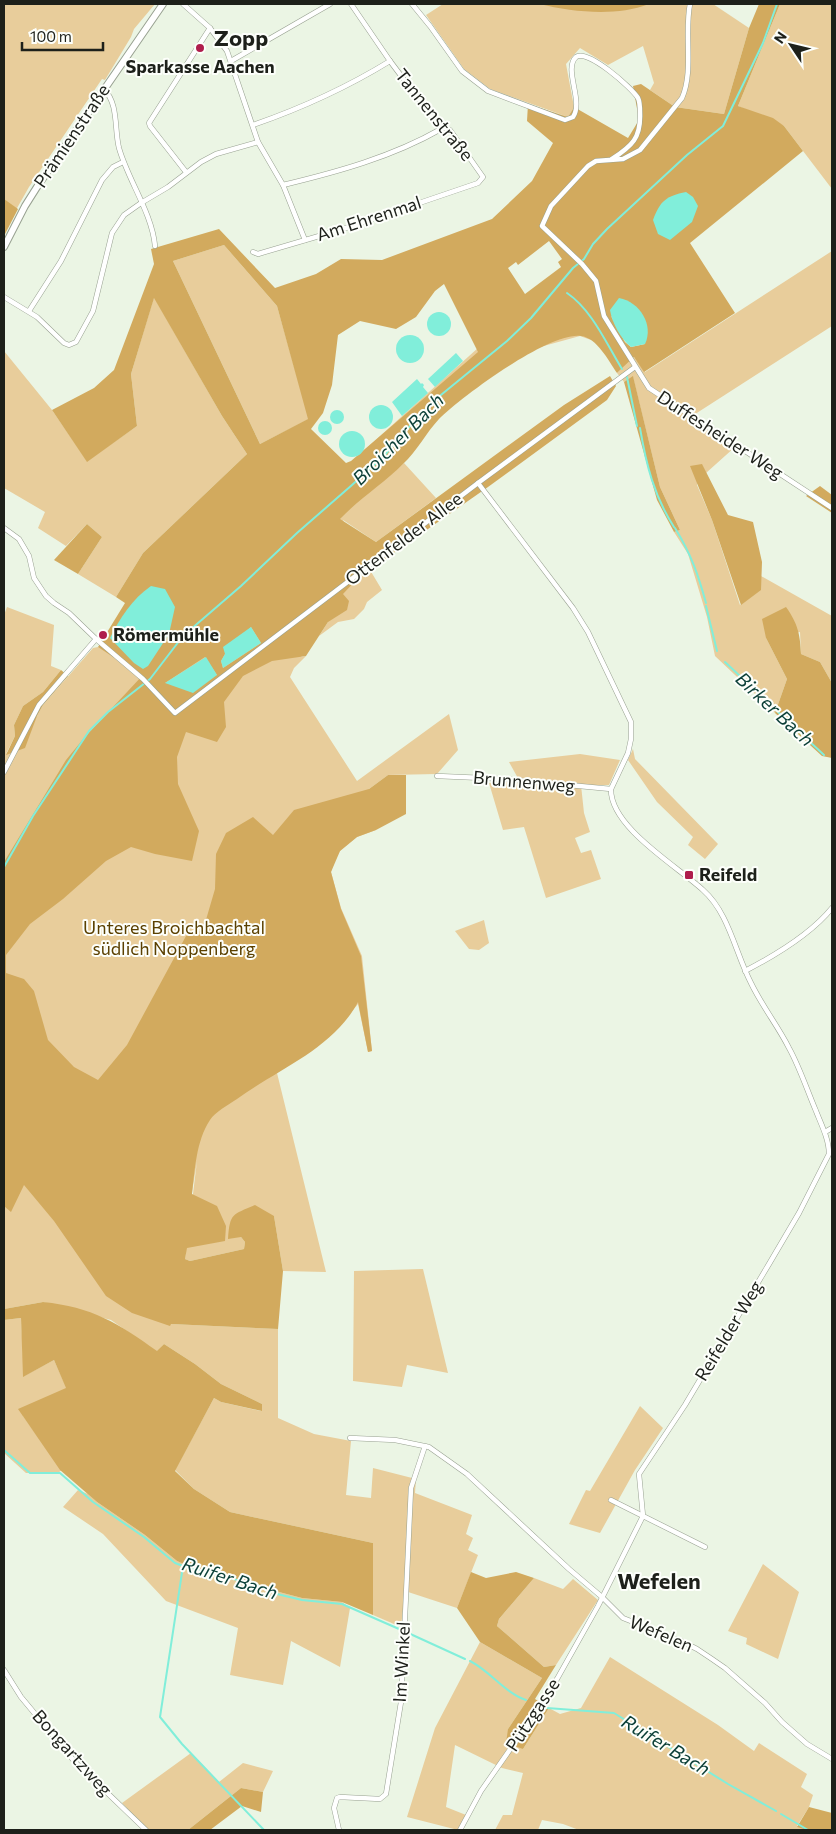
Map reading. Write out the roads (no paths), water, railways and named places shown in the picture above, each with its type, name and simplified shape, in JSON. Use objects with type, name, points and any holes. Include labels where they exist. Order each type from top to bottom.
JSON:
[{"type":"main road","name":"Prämienstraße","points":[[4,248],[25,206],[163,4]]},
{"type":"street","points":[[183,4],[210,28],[227,51],[258,142],[283,185],[305,240]]},
{"type":"street","points":[[231,61],[330,4]]},
{"type":"street","name":"Tannenstraße","points":[[351,4],[390,61],[441,129],[450,130],[482,178]]},
{"type":"street","points":[[412,4],[462,71],[488,91],[527,106],[565,120],[573,117],[577,107],[572,64],[580,55],[586,56],[598,63],[630,87],[639,100],[640,119],[638,132],[632,145],[611,160]]},
{"type":"street","points":[[611,160],[623,159],[640,150],[682,98],[688,75],[687,31],[690,4]]},
{"type":"street","points":[[186,172],[149,123],[210,28]]},
{"type":"street","points":[[253,125],[304,107],[344,89],[390,61]]},
{"type":"street","points":[[104,89],[112,101],[118,146],[123,162],[152,230],[156,246]]},
{"type":"street","points":[[283,185],[344,170],[421,141],[441,129]]},
{"type":"street","points":[[4,297],[29,312],[64,343],[69,345],[76,342],[93,311],[112,232],[124,215],[168,187],[201,162],[216,154],[258,142]]},
{"type":"street","name":"Duffesheider Weg","points":[[611,160],[596,161],[588,166],[551,206],[542,226],[581,262],[596,281],[602,310],[649,388],[832,508]]},
{"type":"street","points":[[29,312],[60,261],[102,180],[113,167],[123,162]]},
{"type":"street","name":"Am Ehrenmal","points":[[253,252],[258,254],[305,240],[478,183],[482,178]]},
{"type":"street","name":"Ottenfelder Allee","points":[[96,639],[143,679],[175,713],[478,483],[635,367]]},
{"type":"street","points":[[478,483],[573,608],[588,632],[631,722],[628,753],[611,789],[615,804],[630,829],[713,900],[730,933],[745,971],[759,999],[789,1047],[824,1132],[832,1128]]},
{"type":"street","points":[[4,528],[19,539],[28,556],[34,578],[46,596],[54,604],[69,613],[96,639],[39,705],[4,772]]},
{"type":"street","name":"Brunnenweg","points":[[437,776],[506,779],[611,789]]},
{"type":"street","points":[[745,971],[767,959],[817,925],[832,908]]},
{"type":"street","name":"Reifelder Weg","points":[[643,1516],[639,1474],[685,1405],[798,1213],[828,1158],[829,1146],[824,1132]]},
{"type":"street","name":"Wefelen","points":[[350,1438],[395,1440],[429,1447],[463,1470],[623,1618],[697,1649],[725,1668],[806,1744],[832,1759]]},
{"type":"street","name":"Im Winkel","points":[[339,1830],[334,1808],[336,1798],[380,1799],[386,1794],[401,1702],[411,1488],[425,1446]]},
{"type":"street","points":[[611,1500],[705,1547]]},
{"type":"street","points":[[602,1597],[643,1516]]},
{"type":"street","name":"Pützgasse","points":[[460,1830],[481,1791],[557,1679],[602,1597]]},
{"type":"street","name":"Bongartzweg","points":[[4,1670],[21,1697],[74,1762],[146,1830]]},
{"type":"water","points":[[686,192],[693,197],[698,206],[692,222],[670,240],[658,234],[653,220],[658,208],[665,200],[673,195]]},
{"type":"water","points":[[619,298],[633,304],[643,315],[648,329],[645,344],[631,347],[618,330],[610,310]]},
{"type":"water","points":[[439,312],[447,316],[451,324],[447,332],[439,336],[431,332],[427,324],[431,316]]},
{"type":"water","points":[[410,335],[420,339],[424,349],[420,359],[410,363],[400,359],[396,349],[400,339]]},
{"type":"water","points":[[456,353],[463,361],[435,387],[428,379]]},
{"type":"water","points":[[417,379],[424,385],[423,387],[428,393],[402,416],[392,402]]},
{"type":"water","points":[[381,405],[390,408],[393,417],[390,426],[381,429],[372,426],[369,417],[372,408]]},
{"type":"water","points":[[337,410],[342,412],[344,417],[342,422],[337,424],[332,422],[330,417],[332,412]]},
{"type":"water","points":[[325,421],[330,423],[332,428],[330,433],[325,435],[320,433],[318,428],[320,423]]},
{"type":"water","points":[[352,431],[361,435],[365,444],[361,453],[352,457],[343,453],[339,444],[343,435]]},
{"type":"water","points":[[151,586],[165,589],[175,607],[169,634],[148,666],[143,669],[134,663],[110,638],[127,609]]},
{"type":"water","points":[[251,627],[261,643],[223,668],[221,661],[225,654],[223,647]]},
{"type":"water","points":[[206,657],[217,675],[193,693],[165,683]]},
{"type":"waterway","name":"Broicher Bach","points":[[4,867],[33,816],[89,731],[108,712],[150,679],[183,636],[383,457],[436,399],[507,341],[531,318],[573,268],[584,259],[593,244],[607,229],[687,155],[723,126],[763,43],[777,4]]},
{"type":"waterway","name":"Birker Bach","points":[[567,293],[584,308],[622,369]]},
{"type":"waterway","name":"Birker Bach","points":[[627,377],[637,426]]},
{"type":"waterway","name":"Birker Bach","points":[[640,428],[656,492],[674,527]]},
{"type":"waterway","name":"Birker Bach","points":[[675,528],[694,564],[706,603]]},
{"type":"waterway","name":"Birker Bach","points":[[706,606],[717,651]]},
{"type":"waterway","name":"Birker Bach","points":[[725,662],[824,755]]},
{"type":"waterway","name":"Ruifer Bach","points":[[4,1450],[30,1473],[60,1473],[93,1502],[144,1537],[175,1563],[257,1585],[277,1594],[302,1600],[342,1604],[399,1629]]},
{"type":"waterway","points":[[183,1566],[160,1717],[182,1744],[264,1830]]},
{"type":"waterway","name":"Ruifer Bach","points":[[406,1632],[465,1659]]},
{"type":"waterway","name":"Ruifer Bach","points":[[470,1661],[518,1697],[526,1700]]},
{"type":"waterway","name":"Ruifer Bach","points":[[547,1708],[614,1713],[728,1784],[776,1811]]},
{"type":"waterway","name":"Ruifer Bach","points":[[781,1814],[808,1830]]},
{"type":"place","name":"Sparkasse Aachen","points":[[200,48]]},
{"type":"place","name":"Römermühle","points":[[103,635]]},
{"type":"place","name":"Reifeld","points":[[689,875]]},
{"type":"district","name":"Zopp","points":[[241,38]]},
{"type":"district","name":"Wefelen","points":[[659,1581]]},
{"type":"park label","name":"Unteres Broichbachtal südlich Noppenberg","points":[[174,938]]}]
